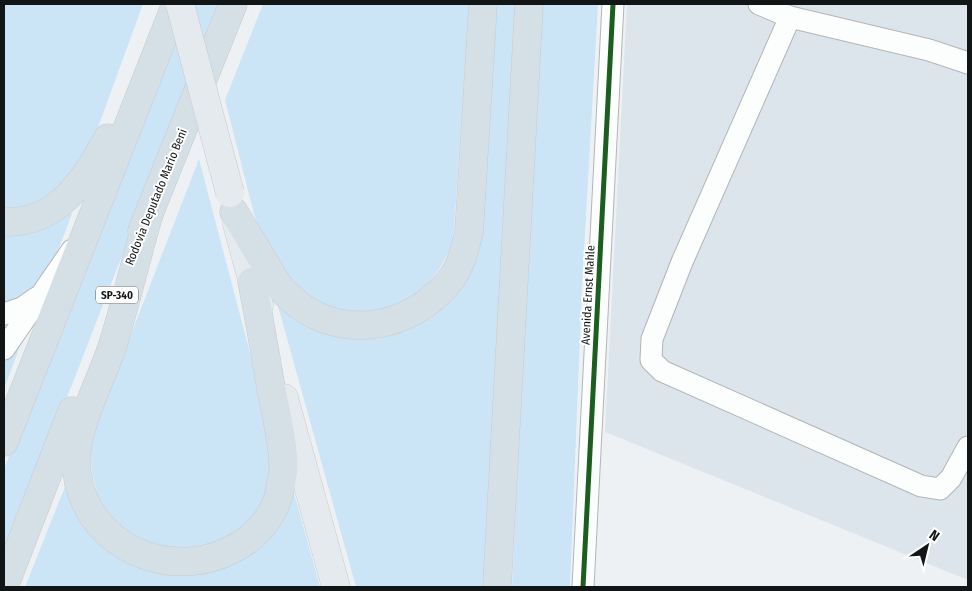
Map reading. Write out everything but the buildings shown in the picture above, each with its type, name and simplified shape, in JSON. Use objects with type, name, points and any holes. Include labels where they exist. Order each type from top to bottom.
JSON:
[{"type":"highway","points":[[4,442],[176,4]]},
{"type":"highway","name":"Rodovia Deputado Mario Beni","points":[[4,587],[148,214],[233,4]]},
{"type":"highway","points":[[216,46],[238,4]]},
{"type":"highway","points":[[232,203],[284,293],[304,309],[325,319],[345,325],[390,322],[414,312],[436,297],[453,277],[462,257],[469,232],[483,4]]},
{"type":"highway","points":[[497,587],[529,4]]},
{"type":"highway","points":[[4,222],[33,218],[53,209],[75,189],[98,156],[161,40]]},
{"type":"highway","points":[[148,214],[112,347],[80,435],[76,459],[84,502],[97,523],[118,542],[141,555],[167,562],[194,562],[218,557],[240,546],[257,532],[272,512],[278,496],[283,462],[281,440],[252,282]]},
{"type":"main road","points":[[180,4],[252,282],[336,587]]},
{"type":"street","name":"Avenida Ernst Mahle","points":[[583,587],[613,4]]},
{"type":"street","points":[[759,4],[790,17],[929,50],[968,62]]},
{"type":"street","points":[[790,17],[682,262],[652,338],[652,360],[662,371],[921,486],[940,489],[951,478],[968,447]]},
{"type":"street","points":[[4,349],[88,227]]},
{"type":"street","points":[[4,314],[22,308],[40,295]]},
{"type":"shaded area","points":[[4,4],[143,4],[92,144],[78,170],[45,198],[25,206],[6,208],[4,208]]},
{"type":"shaded area","points":[[189,4],[220,4],[155,160],[158,163],[4,560],[4,469],[146,107],[152,104]]},
{"type":"shaded area","points":[[263,4],[469,4],[454,230],[450,249],[440,268],[427,285],[412,297],[394,306],[373,311],[354,312],[333,308],[320,303],[291,282],[266,248],[254,214],[225,100]]},
{"type":"shaded area","points":[[493,4],[520,4],[488,587],[356,587],[278,306],[281,302],[319,327],[454,291]]},
{"type":"shaded area","points":[[543,4],[598,4],[582,286],[570,587],[512,587],[527,271]]},
{"type":"shaded area","points":[[627,4],[968,4],[968,580],[605,432]]},
{"type":"shaded area","points":[[199,159],[268,421],[272,467],[267,490],[259,509],[243,527],[224,541],[203,548],[179,549],[155,545],[131,535],[110,517],[98,496],[92,473],[90,448],[97,422]]},
{"type":"shaded area","points":[[68,209],[72,214],[55,256],[44,277],[31,293],[4,308],[4,230]]},
{"type":"shaded area","points":[[25,333],[4,389],[4,360]]},
{"type":"shaded area","points":[[68,479],[77,504],[183,571],[293,489],[320,587],[25,587]]},
{"type":"cycle path","points":[[583,587],[613,4]]}]
